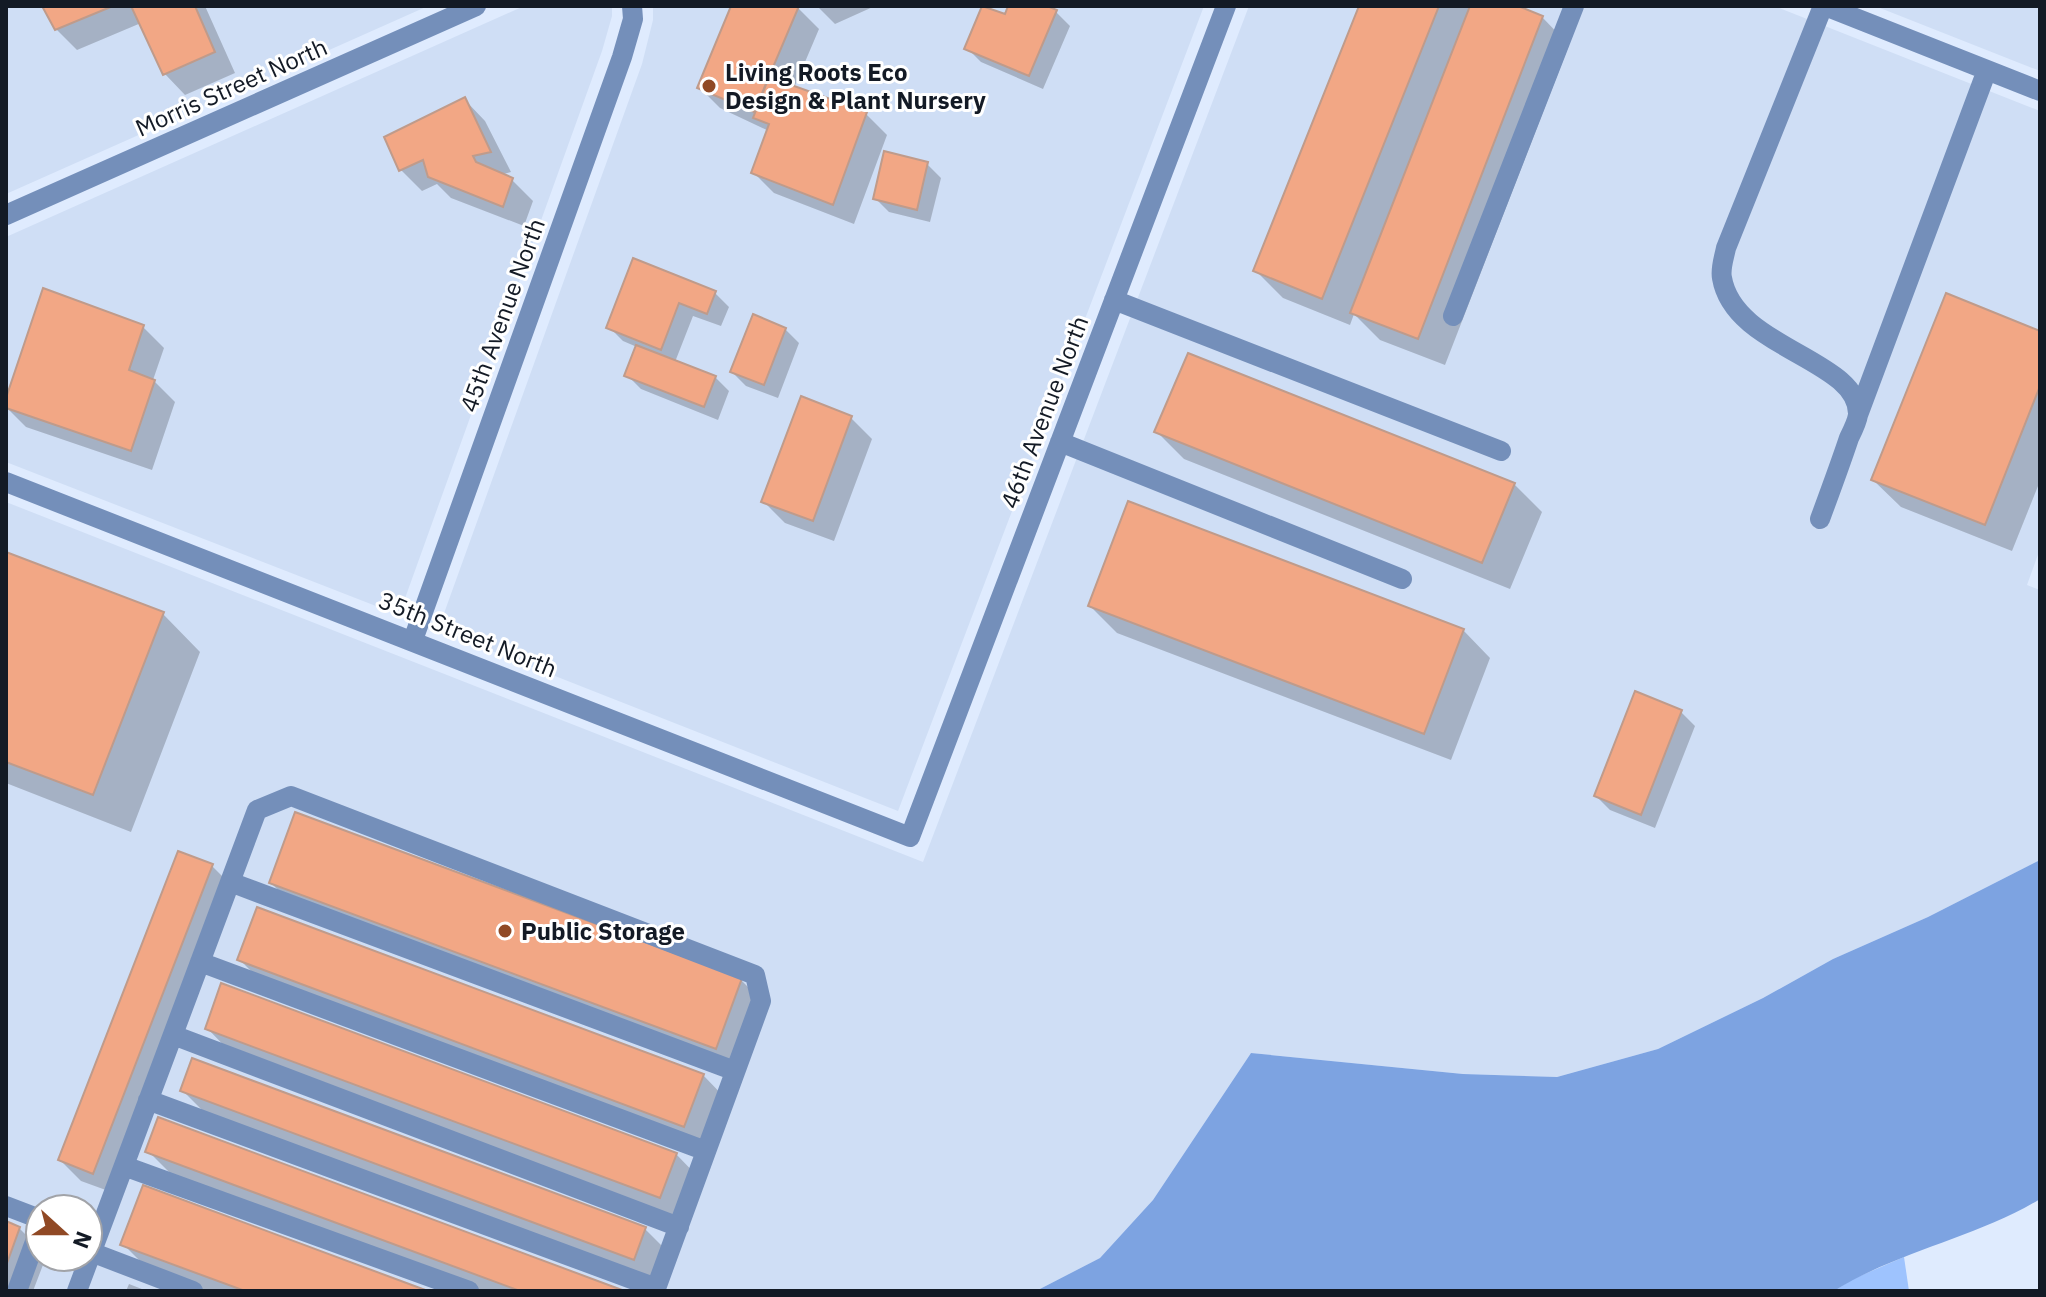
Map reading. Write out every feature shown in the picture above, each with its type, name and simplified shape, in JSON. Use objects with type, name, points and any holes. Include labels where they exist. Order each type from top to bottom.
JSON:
[{"type":"street","name":"Morris Street North","points":[[6,215],[476,6]]},
{"type":"street","name":"45th Avenue North","points":[[413,640],[622,57],[633,19],[632,6]]},
{"type":"street","name":"46th Avenue North","points":[[910,837],[1226,6]]},
{"type":"street","points":[[1453,316],[1574,6]]},
{"type":"street","points":[[1858,415],[1853,395],[1839,379],[1760,334],[1739,313],[1726,296],[1721,275],[1726,248],[1824,6],[2040,91]]},
{"type":"street","points":[[1820,519],[1987,70]]},
{"type":"street","points":[[1114,300],[1501,451]]},
{"type":"street","points":[[1060,442],[1402,579]]},
{"type":"street","name":"35th Street North","points":[[6,482],[910,837]]},
{"type":"street","points":[[104,1218],[124,1166],[148,1100],[257,810],[291,796],[755,975],[761,1001],[655,1290],[148,1100]]},
{"type":"street","points":[[230,882],[735,1071]]},
{"type":"street","points":[[200,962],[706,1151]]},
{"type":"street","points":[[173,1035],[679,1227]]},
{"type":"street","points":[[124,1166],[469,1291]]},
{"type":"street","points":[[104,1257],[193,1291]]},
{"type":"street","points":[[17,1291],[24,1272]]},
{"type":"shaded area","points":[[6,6],[428,6],[6,194]]},
{"type":"shaded area","points":[[524,6],[612,6],[612,16],[399,615],[6,462],[6,237]]},
{"type":"shaded area","points":[[653,6],[1204,6],[898,811],[438,630],[642,64],[653,20]]},
{"type":"shaded area","points":[[1249,6],[1774,6],[2040,111],[2040,549],[2027,585],[2040,590],[2040,860],[1928,917],[1833,959],[1763,998],[1658,1049],[1557,1077],[1463,1074],[1251,1053],[1153,1200],[1100,1258],[1036,1291],[6,1291],[6,502],[923,862]]},
{"type":"shaded area","points":[[1875,6],[2040,6],[2040,71]]},
{"type":"shaded area","points":[[2040,860],[2040,1199],[1990,1224],[1884,1265],[1834,1291],[1036,1291],[1100,1258],[1153,1200],[1251,1053],[1463,1074],[1557,1077],[1658,1049],[1763,998],[1833,959],[1928,917]]},
{"type":"shaded area","points":[[1904,1257],[1909,1291],[1834,1291],[1853,1279]]},
{"type":"building","points":[[42,6],[113,6],[55,30]]},
{"type":"building","points":[[131,6],[195,6],[215,52],[163,75]]},
{"type":"building","points":[[731,6],[799,6],[754,112],[697,88]]},
{"type":"building","points":[[982,6],[1005,14],[1008,6],[1047,6],[1057,10],[1029,76],[964,49]]},
{"type":"building","points":[[1359,6],[1439,6],[1322,299],[1253,271]]},
{"type":"building","points":[[1470,6],[1518,6],[1543,16],[1418,339],[1350,313]]},
{"type":"building","points":[[769,77],[867,112],[833,205],[751,173],[769,124],[753,118]]},
{"type":"building","points":[[465,97],[491,152],[473,156],[476,162],[513,178],[503,207],[428,177],[423,160],[399,171],[384,137]]},
{"type":"building","points":[[884,151],[928,162],[917,210],[873,199]]},
{"type":"building","points":[[633,258],[716,291],[707,314],[679,303],[661,350],[606,328]]},
{"type":"building","points":[[43,288],[144,325],[129,370],[155,380],[131,451],[6,408],[6,398]]},
{"type":"building","points":[[1946,293],[2040,331],[2040,386],[1985,525],[1871,480]]},
{"type":"building","points":[[753,314],[786,328],[764,385],[730,372]]},
{"type":"building","points":[[636,345],[716,376],[704,407],[624,376]]},
{"type":"building","points":[[1188,353],[1515,483],[1482,563],[1154,432]]},
{"type":"building","points":[[801,396],[852,416],[813,521],[761,502]]},
{"type":"building","points":[[1128,501],[1464,629],[1424,734],[1088,606]]},
{"type":"building","points":[[6,552],[164,612],[93,795],[6,762]]},
{"type":"building","points":[[1635,691],[1682,710],[1641,815],[1594,796]]},
{"type":"building","name":"Public Storage","points":[[295,812],[742,978],[716,1049],[269,883]]},
{"type":"building","points":[[178,851],[213,864],[93,1174],[58,1160]]},
{"type":"building","name":"Public Storage","points":[[257,907],[704,1074],[684,1127],[237,960]]},
{"type":"building","points":[[221,983],[677,1153],[660,1198],[205,1029]]},
{"type":"building","points":[[192,1058],[646,1227],[634,1260],[180,1091]]},
{"type":"building","points":[[158,1117],[622,1291],[520,1291],[145,1152]]},
{"type":"building","points":[[143,1185],[428,1291],[245,1291],[120,1245]]},
{"type":"building","points":[[6,1221],[20,1227],[6,1266]]},
{"type":"place","name":"Living Roots Eco Design & Plant Nursery","points":[[709,86]]},
{"type":"place","name":"Public Storage","points":[[505,931]]}]
